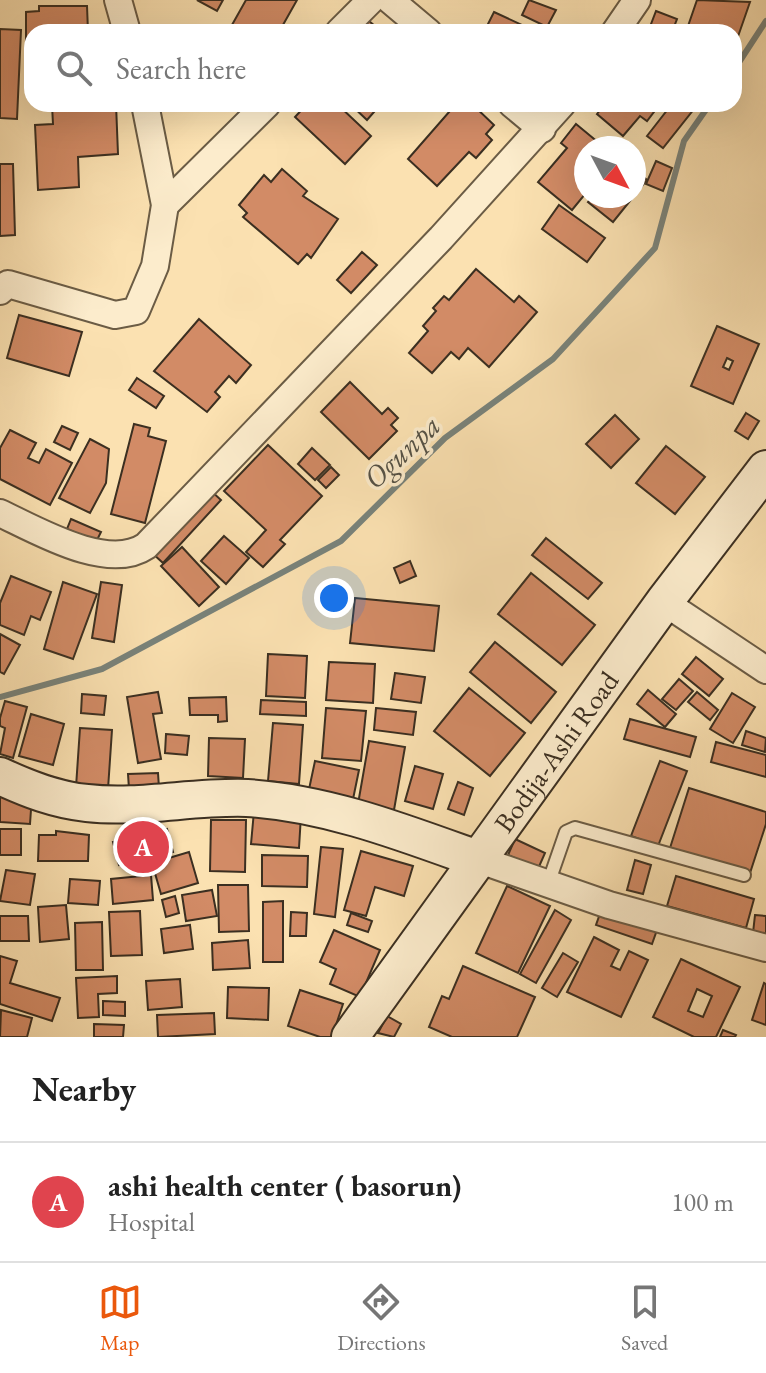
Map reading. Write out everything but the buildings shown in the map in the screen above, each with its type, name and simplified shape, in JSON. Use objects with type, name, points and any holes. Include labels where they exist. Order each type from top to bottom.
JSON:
[{"type":"street","points":[[118,0],[125,24]]},
{"type":"street","points":[[347,24],[371,0]]},
{"type":"street","points":[[390,0],[418,24]]},
{"type":"street","points":[[620,24],[637,0]]},
{"type":"street","points":[[0,291],[8,284],[115,315],[136,311],[155,266],[165,205],[147,112]]},
{"type":"street","points":[[165,205],[259,112]]},
{"type":"street","points":[[522,112],[542,129]]},
{"type":"street","points":[[0,513],[76,548],[127,557],[146,546],[556,112]]},
{"type":"street","name":"Bodija-Ashi Road","points":[[350,1037],[664,602],[766,469]]},
{"type":"street","points":[[664,602],[766,670]]},
{"type":"street","points":[[0,776],[35,792],[88,803],[246,798],[296,804],[362,818],[548,884],[692,930],[766,948]]},
{"type":"lane","points":[[548,884],[566,832],[575,828],[744,875]]},
{"type":"waterway","name":"Ogunpa","points":[[742,58],[766,21]]},
{"type":"waterway","name":"Ogunpa","points":[[0,697],[102,669],[341,541],[445,438],[553,359],[655,248],[684,141],[704,112]]},
{"type":"place","name":"ashi health center ( basorun)","points":[[143,847]]}]
